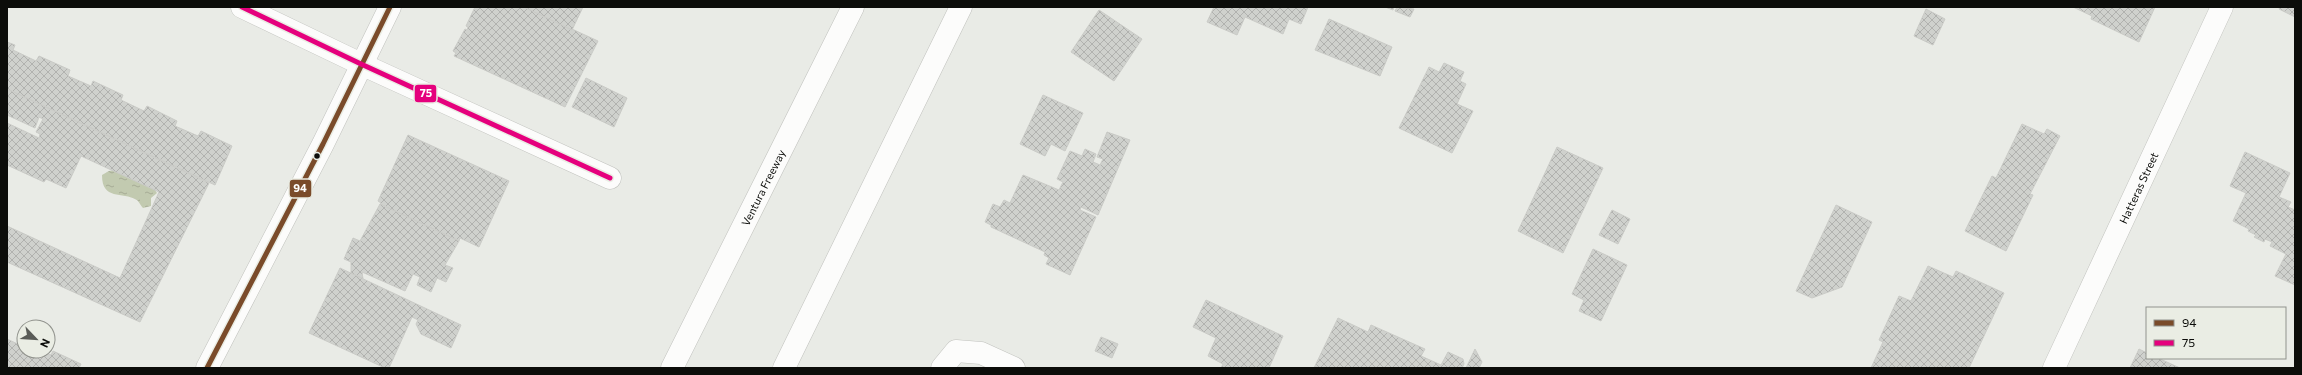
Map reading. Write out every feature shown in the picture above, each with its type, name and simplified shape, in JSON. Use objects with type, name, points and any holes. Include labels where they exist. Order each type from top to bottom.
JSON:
[{"type":"main road","points":[[242,7],[361,64],[610,178]]},
{"type":"main road","points":[[207,368],[323,144],[390,7]]},
{"type":"main road","name":"Ventura Freeway","points":[[672,368],[853,7]]},
{"type":"main road","points":[[784,368],[962,7]]},
{"type":"main road","name":"Hatteras Street","points":[[2054,368],[2222,7]]},
{"type":"main road","points":[[942,368],[956,351],[981,353],[1014,368]]},
{"type":"water","points":[[119,169],[139,182],[152,186],[157,193],[151,198],[151,206],[143,208],[137,200],[131,197],[114,194],[105,189],[102,175],[109,171]]},
{"type":"building","points":[[475,7],[524,7],[598,41],[565,107],[454,56],[456,53],[453,51],[465,29],[467,30],[468,27],[466,26]]},
{"type":"building","points":[[524,7],[583,7],[572,30]]},
{"type":"building","points":[[1214,7],[1308,7],[1301,24],[1289,19],[1283,34],[1245,17],[1237,35],[1207,22]]},
{"type":"building","points":[[1385,7],[1394,7],[1393,10]]},
{"type":"building","points":[[1397,7],[1414,9],[1410,17],[1395,11]]},
{"type":"building","points":[[2073,7],[2155,7],[2139,42],[2091,19],[2092,16]]},
{"type":"building","points":[[2280,7],[2295,7],[2295,17],[2279,9]]},
{"type":"building","points":[[1926,9],[1945,19],[1933,45],[1914,36]]},
{"type":"building","points":[[1099,10],[1142,39],[1114,81],[1071,52]]},
{"type":"building","points":[[1329,19],[1392,47],[1380,76],[1315,50]]},
{"type":"building","points":[[7,42],[15,45],[13,50],[36,61],[39,56],[70,70],[68,76],[91,86],[93,81],[123,95],[121,100],[144,111],[147,106],[177,121],[175,126],[198,136],[201,131],[232,146],[215,185],[7,89]]},
{"type":"building","points":[[1444,63],[1464,72],[1460,81],[1466,84],[1457,104],[1473,111],[1452,153],[1399,128],[1429,67],[1439,72]]},
{"type":"building","points":[[586,78],[627,98],[614,127],[572,107]]},
{"type":"building","points":[[7,89],[209,183],[140,322],[7,262],[7,226],[120,278],[159,192],[81,156],[66,188],[46,179],[44,182],[7,165],[7,123],[39,138],[40,134],[36,132],[43,119],[39,117],[35,128],[7,115]]},
{"type":"building","points":[[1043,95],[1083,113],[1065,151],[1051,144],[1045,156],[1020,144]]},
{"type":"building","points":[[2022,124],[2044,134],[2047,129],[2060,136],[2030,194],[2033,195],[2006,251],[1965,231],[1992,176],[1996,178]]},
{"type":"building","points":[[1107,132],[1130,140],[1098,215],[1081,207],[1080,210],[1096,217],[1070,275],[1046,264],[1049,258],[1044,255],[1045,252],[991,227],[991,225],[985,222],[993,204],[1000,207],[1004,200],[1010,203],[1023,175],[1059,190],[1063,182],[1057,179],[1070,151],[1082,156],[1085,149],[1096,154],[1093,162],[1100,165],[1103,159],[1097,157]]},
{"type":"building","points":[[408,135],[509,181],[479,247],[460,238],[459,241],[380,204],[381,203],[378,201]]},
{"type":"building","points":[[1557,147],[1603,168],[1563,253],[1518,231]]},
{"type":"building","points":[[2245,152],[2290,173],[2279,197],[2291,202],[2288,207],[2295,210],[2295,285],[2275,276],[2286,254],[2270,246],[2272,242],[2265,239],[2264,242],[2254,237],[2256,235],[2248,231],[2249,229],[2233,221],[2246,193],[2230,186]]},
{"type":"building","points":[[380,204],[459,241],[445,265],[453,268],[446,282],[437,278],[431,292],[417,285],[420,277],[413,274],[405,291],[362,272],[363,279],[351,273],[351,262],[344,259],[353,238],[360,241]]},
{"type":"building","points":[[1836,205],[1872,222],[1842,287],[1812,298],[1796,291]]},
{"type":"building","points":[[1612,210],[1630,219],[1618,244],[1599,235]]},
{"type":"building","points":[[1593,249],[1627,265],[1601,321],[1579,311],[1584,300],[1572,294]]},
{"type":"building","points":[[1928,266],[1953,277],[1956,271],[2004,293],[1969,368],[1871,368],[1883,342],[1879,340],[1899,296],[1911,301]]},
{"type":"building","points":[[340,268],[461,325],[451,348],[421,334],[416,324],[418,320],[412,317],[389,368],[385,368],[309,333]]},
{"type":"building","points":[[1206,300],[1283,336],[1269,368],[1221,368],[1223,364],[1208,356],[1216,338],[1193,327]]},
{"type":"building","points":[[1338,318],[1368,332],[1371,325],[1425,349],[1421,356],[1441,365],[1448,352],[1463,359],[1464,364],[1462,368],[1314,368]]},
{"type":"building","points":[[1101,337],[1118,344],[1112,358],[1095,351]]},
{"type":"building","points":[[7,339],[16,343],[16,359],[56,359],[56,352],[81,364],[79,368],[7,368]]},
{"type":"building","points":[[1475,349],[1482,362],[1479,368],[1466,368]]},
{"type":"building","points":[[2139,349],[2146,352],[2146,359],[2160,359],[2180,368],[2130,368]]},
{"type":"transit line","name":"75","points":[[242,7],[361,64],[610,178]]},
{"type":"transit line","name":"94","points":[[207,368],[323,144],[390,7]]}]
